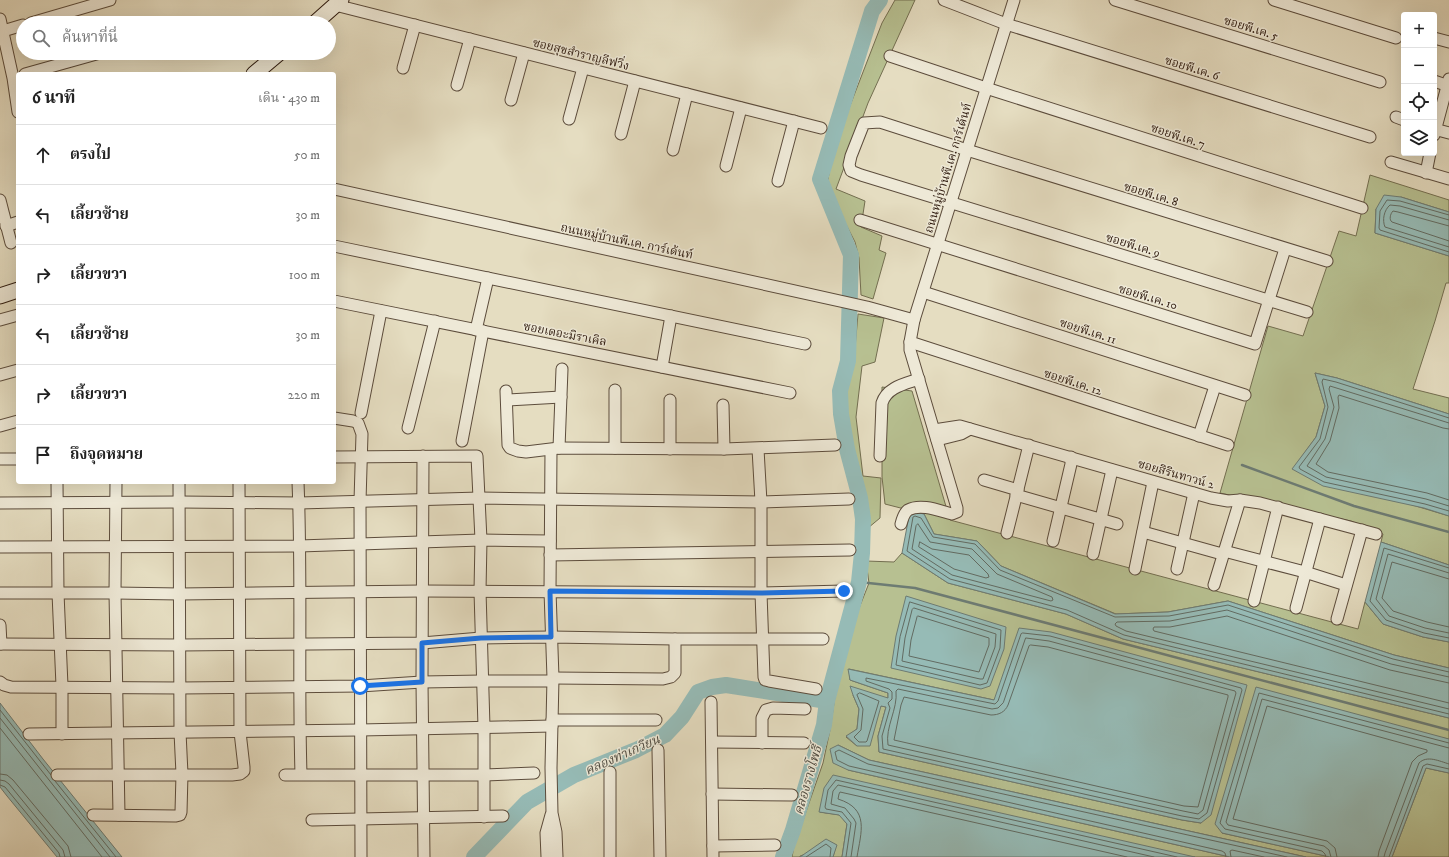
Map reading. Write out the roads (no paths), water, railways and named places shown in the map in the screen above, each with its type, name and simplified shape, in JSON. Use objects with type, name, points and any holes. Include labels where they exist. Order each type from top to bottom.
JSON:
[{"type":"street","points":[[55,16],[110,0]]},
{"type":"street","points":[[944,0],[1006,24]]},
{"type":"street","name":"ถนนหมู่บ้านพี.เค. การ์เด้นท์","points":[[901,524],[908,510],[924,507],[952,514],[957,512],[910,350],[910,342],[914,320],[1014,0]]},
{"type":"street","name":"ซอยพี.เค. 5","points":[[1115,0],[1380,82]]},
{"type":"street","points":[[1274,0],[1396,38]]},
{"type":"street","points":[[323,16],[338,2]]},
{"type":"street","name":"ซอยสุขสำราญลีฟวิ่ง","points":[[338,2],[415,25],[821,128]]},
{"type":"street","points":[[0,19],[15,77],[16,89]]},
{"type":"street","name":"ซอยพี.เค. 6","points":[[1006,24],[1370,137]]},
{"type":"street","points":[[403,68],[415,25]]},
{"type":"street","points":[[3,31],[16,28]]},
{"type":"street","points":[[457,85],[470,39]]},
{"type":"street","points":[[1437,39],[1449,42]]},
{"type":"street","points":[[511,100],[524,53]]},
{"type":"street","name":"ซอยพี.เค. 7","points":[[890,56],[1362,208]]},
{"type":"street","points":[[32,72],[75,60]]},
{"type":"street","points":[[256,72],[271,60]]},
{"type":"street","points":[[569,119],[583,68]]},
{"type":"street","points":[[621,134],[635,81]]},
{"type":"street","points":[[1437,82],[1448,84],[1437,121]]},
{"type":"street","points":[[673,150],[687,94]]},
{"type":"street","points":[[726,166],[741,108]]},
{"type":"street","points":[[778,181],[794,121]]},
{"type":"street","name":"ซอยพี.เค. 8","points":[[950,202],[851,171],[849,165],[851,156],[864,123],[871,121],[880,122],[1327,261]]},
{"type":"street","points":[[1437,131],[1449,133]]},
{"type":"street","points":[[1426,173],[1429,156]]},
{"type":"street","points":[[1391,162],[1449,180]]},
{"type":"street","name":"ถนนหมู่บ้านพี.เค. การ์เด้นท์","points":[[336,189],[867,307],[914,320]]},
{"type":"street","points":[[0,200],[11,244]]},
{"type":"street","name":"ซอยพี.เค. 9","points":[[950,202],[1307,312]]},
{"type":"street","points":[[860,220],[937,245]]},
{"type":"street","points":[[6,226],[16,223]]},
{"type":"street","name":"ซอยพี.เค. 10","points":[[937,245],[1255,344],[1285,249]]},
{"type":"street","points":[[336,246],[805,344]]},
{"type":"street","points":[[462,442],[488,278]]},
{"type":"street","points":[[0,296],[16,291]]},
{"type":"street","name":"ซอยพี.เค. 11","points":[[923,292],[1244,395]]},
{"type":"street","name":"ซอยเดอะมิราเคิล","points":[[336,301],[790,393]]},
{"type":"street","points":[[361,413],[381,311]]},
{"type":"street","points":[[0,320],[16,316]]},
{"type":"street","points":[[662,367],[671,316]]},
{"type":"street","points":[[408,428],[435,321]]},
{"type":"street","name":"ซอยพี.เค. 12","points":[[910,342],[1228,446]]},
{"type":"street","points":[[552,856],[556,832],[552,813],[553,679],[550,591],[550,499],[561,397],[562,369]]},
{"type":"street","points":[[0,375],[16,371]]},
{"type":"street","points":[[880,456],[882,403],[884,396],[894,389],[919,379]]},
{"type":"street","points":[[1199,436],[1215,386]]},
{"type":"street","points":[[615,448],[616,390]]},
{"type":"street","points":[[561,397],[506,395],[508,445],[510,448],[526,452],[555,449],[758,449],[836,445]]},
{"type":"street","points":[[670,400],[670,449]]},
{"type":"street","points":[[724,405],[724,449]]},
{"type":"street","points":[[336,418],[353,421],[358,424],[362,434],[360,456],[361,857]]},
{"type":"street","points":[[0,426],[16,422]]},
{"type":"street","name":"ซอยสิรินทาวน์ 2","points":[[935,435],[960,426],[1218,500],[1240,500],[1278,507],[1376,534]]},
{"type":"street","points":[[1007,533],[1029,445]]},
{"type":"street","points":[[758,449],[764,677],[765,680],[816,689]]},
{"type":"street","points":[[423,456],[422,682],[424,857]]},
{"type":"street","points":[[336,457],[477,456],[481,540],[480,591],[485,775],[484,817]]},
{"type":"street","points":[[1053,541],[1071,464],[1071,457]]},
{"type":"street","points":[[0,460],[16,459]]},
{"type":"street","points":[[1093,554],[1112,470]]},
{"type":"street","points":[[984,480],[1061,508],[1117,524]]},
{"type":"street","points":[[1135,569],[1153,482]]},
{"type":"street","points":[[57,484],[57,547],[62,686],[62,734]]},
{"type":"street","points":[[116,484],[115,592],[118,687],[117,732],[119,815]]},
{"type":"street","points":[[93,815],[180,815],[182,774],[180,732],[180,484]]},
{"type":"street","points":[[57,775],[232,775],[240,774],[244,771],[240,732],[239,484]]},
{"type":"street","points":[[298,484],[301,774]]},
{"type":"street","points":[[1177,568],[1194,493]]},
{"type":"street","points":[[0,503],[299,503],[480,498],[760,502],[850,500]]},
{"type":"street","points":[[1214,585],[1240,500]]},
{"type":"street","points":[[1254,601],[1278,507]]},
{"type":"street","points":[[1296,608],[1320,519]]},
{"type":"street","points":[[1337,619],[1362,530]]},
{"type":"street","points":[[1143,532],[1305,572],[1346,585]]},
{"type":"street","points":[[0,548],[299,546],[481,540],[550,541]]},
{"type":"street","points":[[550,554],[850,550]]},
{"type":"street","points":[[0,593],[115,592],[180,594],[422,591],[761,593],[844,591]]},
{"type":"street","points":[[0,625],[0,644],[360,644],[422,643],[481,638],[551,637],[675,639],[823,638]]},
{"type":"street","points":[[0,682],[11,687],[62,686],[180,688],[360,686],[482,680],[663,679],[671,677],[674,673],[675,639]]},
{"type":"street","points":[[711,702],[713,851],[775,845]]},
{"type":"street","points":[[762,742],[762,718],[766,710],[773,708],[805,709]]},
{"type":"street","points":[[29,734],[360,730],[656,720]]},
{"type":"street","points":[[712,742],[804,743]]},
{"type":"street","points":[[658,750],[660,857]]},
{"type":"street","points":[[285,775],[485,775],[534,772]]},
{"type":"street","points":[[610,772],[610,857]]},
{"type":"street","points":[[712,794],[792,795]]},
{"type":"street","points":[[312,820],[503,816]]},
{"type":"water","points":[[1384,195],[1401,197],[1449,212],[1449,256],[1375,233],[1376,209]]},
{"type":"water","points":[[1315,373],[1337,378],[1449,414],[1449,516],[1424,508],[1323,486],[1292,469],[1316,437],[1325,406]]},
{"type":"water","points":[[910,511],[924,514],[934,534],[977,541],[1001,566],[1115,614],[1168,612],[1228,601],[1394,655],[1449,668],[1449,718],[1123,639],[1066,614],[948,583],[902,553]]},
{"type":"water","points":[[1381,542],[1449,565],[1449,642],[1423,637],[1383,624],[1365,602]]},
{"type":"water","points":[[906,596],[1006,627],[1004,649],[990,686],[981,689],[891,668],[896,636]]},
{"type":"water","points":[[1019,628],[1051,632],[1247,685],[1211,815],[1201,823],[1182,820],[879,752],[878,736],[886,707],[881,706],[870,746],[857,746],[846,736],[857,729],[859,709],[850,686],[888,698],[888,693],[850,680],[848,669],[994,700]]},
{"type":"water","points":[[1256,687],[1449,739],[1449,773],[1426,768],[1392,857],[1330,857],[1222,833],[1215,824]]},
{"type":"water","points":[[0,703],[122,857],[57,857],[7,796],[0,787]]},
{"type":"water","points":[[838,745],[869,760],[1306,857],[1230,857],[848,770],[833,763],[830,749]]},
{"type":"water","points":[[833,775],[1195,857],[842,857],[847,824],[839,815],[819,812],[824,788]]},
{"type":"water","points":[[826,839],[837,845],[833,857],[800,857]]},
{"type":"waterway","name":"คลองรางโพธิ์","points":[[783,857],[793,830],[824,725],[827,701],[859,582],[863,519],[860,498],[847,449],[841,414],[840,391],[848,361],[851,255],[820,179],[872,11],[880,0]]},
{"type":"waterway","points":[[1242,465],[1354,506],[1449,532]]},
{"type":"waterway","points":[[859,582],[915,588],[1449,730]]},
{"type":"waterway","name":"คลองท่าเกวียน","points":[[474,857],[527,802],[574,775],[636,750],[665,735],[682,717],[698,692],[712,687],[726,685],[827,701]]}]
